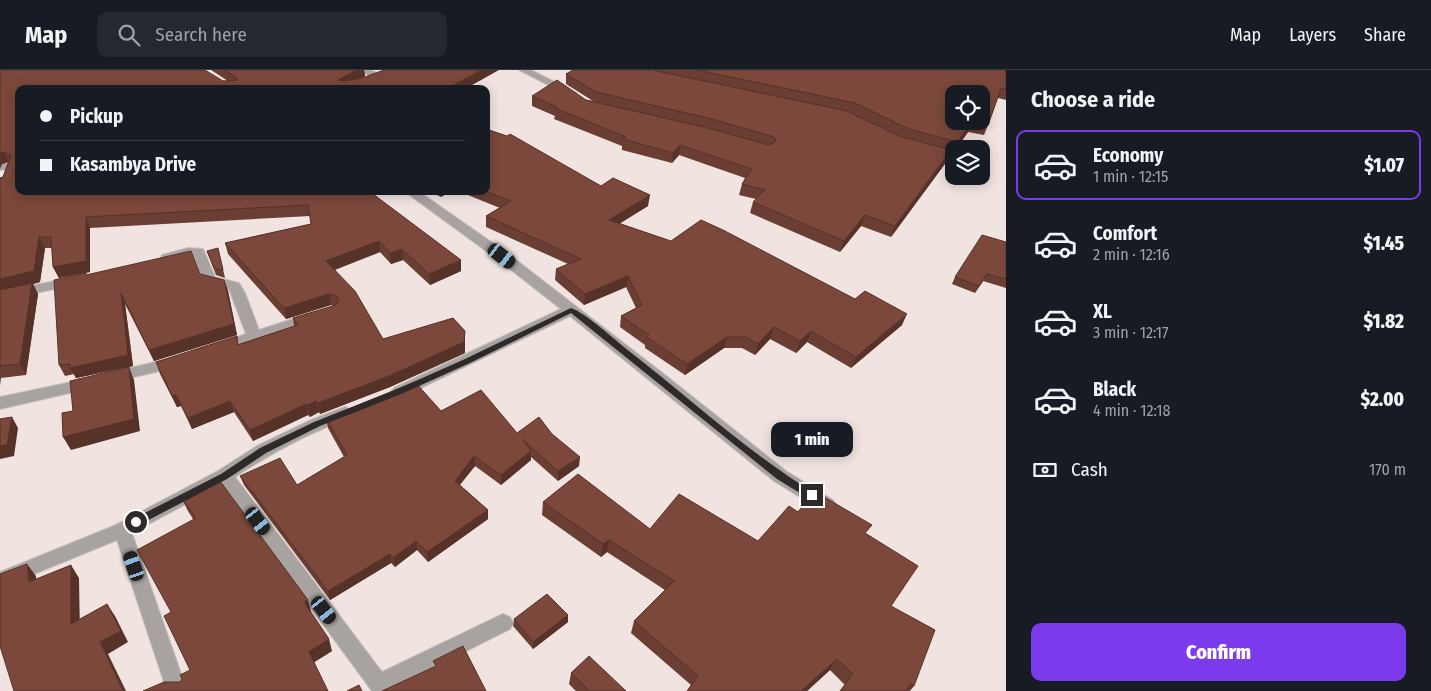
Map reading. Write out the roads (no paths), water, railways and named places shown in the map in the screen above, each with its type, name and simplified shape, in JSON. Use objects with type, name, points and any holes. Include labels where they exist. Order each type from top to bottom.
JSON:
[{"type":"street","points":[[360,70],[383,74],[363,82]]},
{"type":"street","points":[[524,70],[558,85],[578,98]]},
{"type":"street","points":[[915,148],[945,156]]},
{"type":"street","points":[[3,180],[9,167]]},
{"type":"street","points":[[416,195],[502,256],[660,379],[765,465],[828,505]]},
{"type":"street","points":[[151,262],[188,252],[199,252],[209,280],[234,286],[254,336]]},
{"type":"street","points":[[0,296],[92,278]]},
{"type":"street","points":[[387,397],[467,361],[571,310]]},
{"type":"street","points":[[207,352],[332,311]]},
{"type":"street","points":[[0,403],[156,368],[190,358]]},
{"type":"street","points":[[0,580],[122,530],[224,476],[263,450],[317,424],[361,407]]},
{"type":"street","points":[[224,476],[382,688],[503,623]]},
{"type":"street","points":[[122,530],[177,691]]}]
